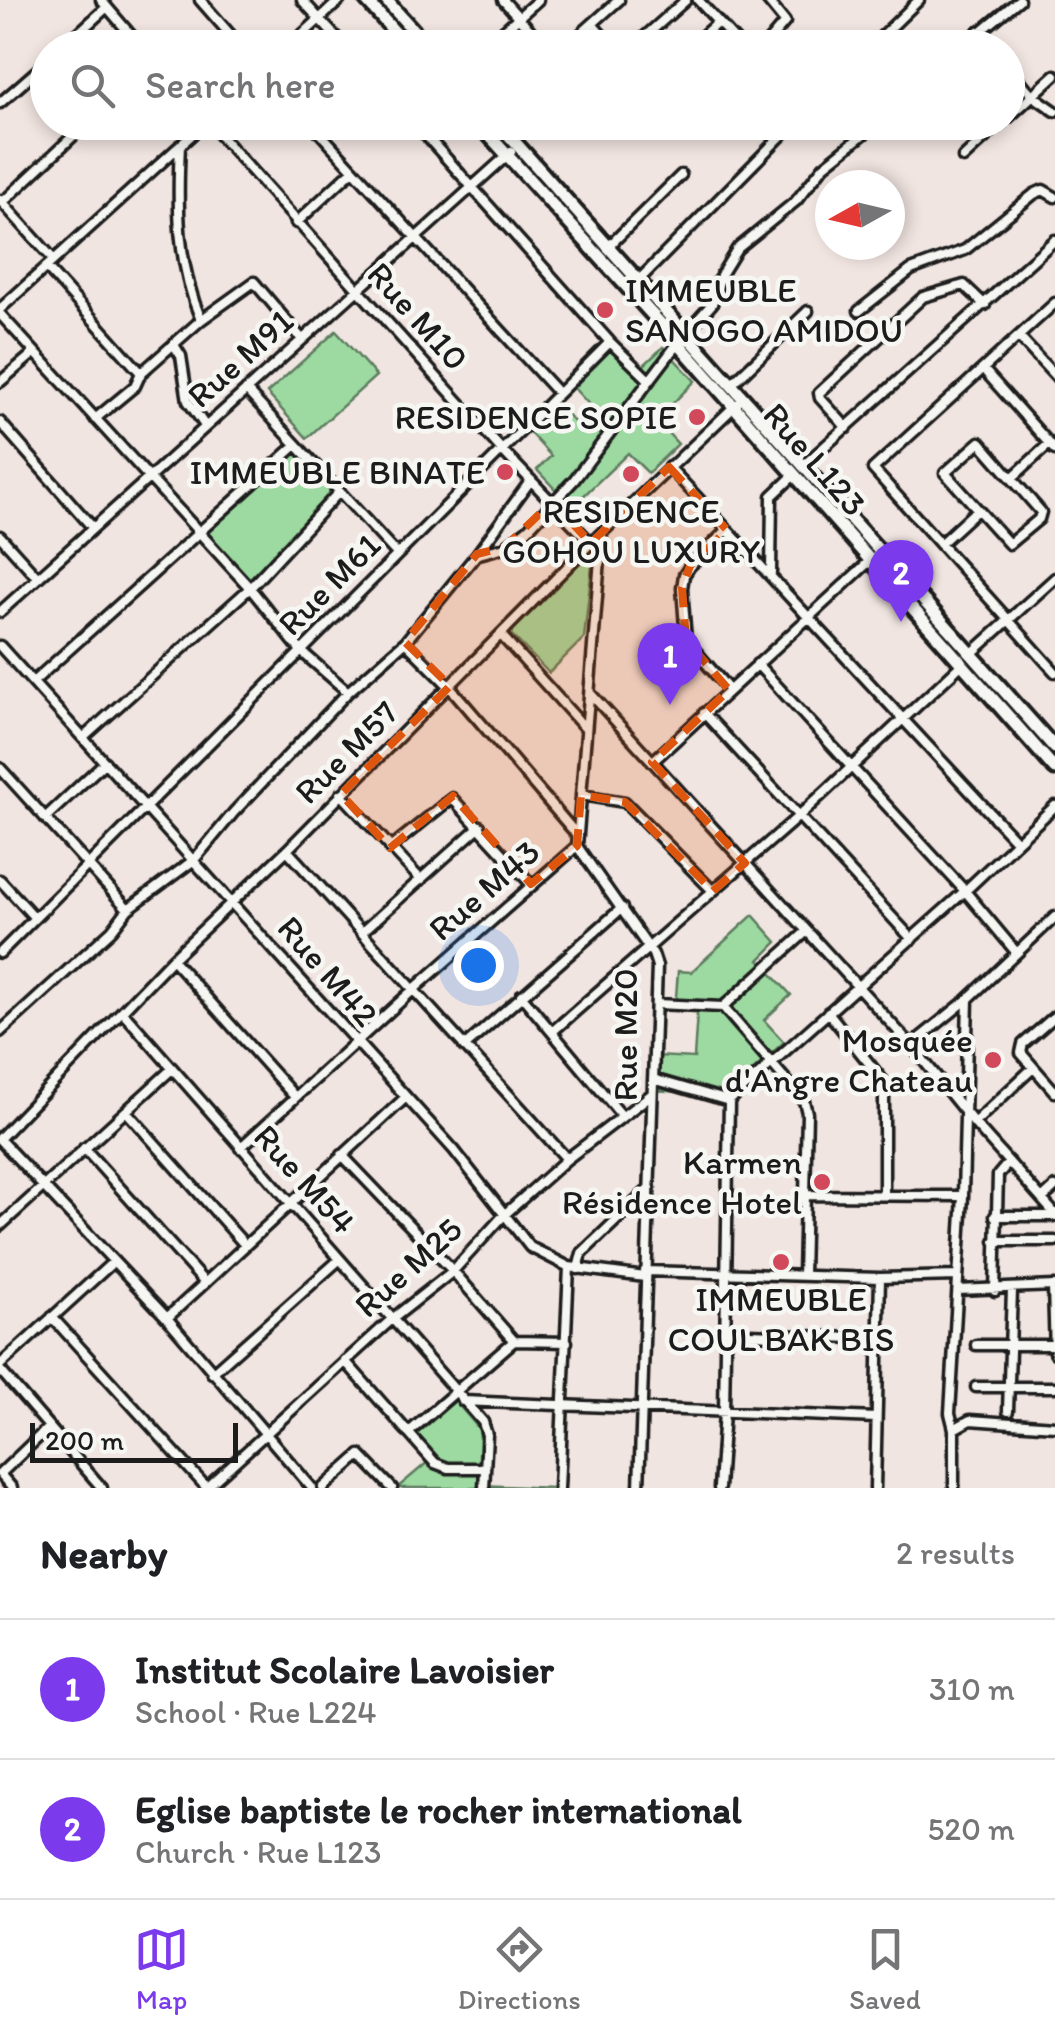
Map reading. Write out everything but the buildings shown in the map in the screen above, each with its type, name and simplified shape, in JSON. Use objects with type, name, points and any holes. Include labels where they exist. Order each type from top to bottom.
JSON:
[{"type":"main road","points":[[366,0],[393,30]]},
{"type":"main road","points":[[386,0],[413,30]]},
{"type":"main road","points":[[493,140],[682,338],[732,384],[1055,748]]},
{"type":"main road","points":[[513,140],[638,281],[682,338]]},
{"type":"main road","name":"Rue L123","points":[[682,338],[734,408],[1055,769]]},
{"type":"street","points":[[200,0],[226,30]]},
{"type":"street","points":[[302,0],[330,30]]},
{"type":"street","points":[[307,30],[340,0]]},
{"type":"street","points":[[504,0],[530,30]]},
{"type":"street","points":[[504,30],[538,0]]},
{"type":"street","points":[[585,30],[619,0]]},
{"type":"street","points":[[652,30],[686,0]]},
{"type":"street","points":[[698,0],[725,30]]},
{"type":"street","points":[[767,0],[785,22],[778,30]]},
{"type":"street","points":[[889,30],[920,0]]},
{"type":"street","points":[[979,30],[1018,0]]},
{"type":"street","points":[[79,30],[104,4],[126,30]]},
{"type":"street","points":[[709,30],[718,22]]},
{"type":"street","points":[[592,24],[597,30]]},
{"type":"street","points":[[1025,101],[1055,75]]},
{"type":"street","points":[[0,103],[30,76]]},
{"type":"street","points":[[1025,87],[1055,111]]},
{"type":"street","points":[[68,140],[1,201],[142,372]]},
{"type":"street","points":[[186,140],[0,312],[250,588],[301,651],[348,692]]},
{"type":"street","name":"Rue M10","points":[[223,140],[591,543]]},
{"type":"street","points":[[326,140],[558,393]]},
{"type":"street","points":[[430,140],[610,342],[649,380]]},
{"type":"street","points":[[638,281],[777,140]]},
{"type":"street","points":[[477,554],[505,547],[528,529],[574,480],[712,304],[721,276],[738,249],[796,201],[824,166],[856,140]]},
{"type":"street","points":[[963,158],[983,140]]},
{"type":"street","points":[[180,145],[180,250],[200,320]]},
{"type":"street","name":"Rue M91","points":[[0,612],[518,146]]},
{"type":"street","points":[[296,223],[353,170]]},
{"type":"street","points":[[607,248],[681,175]]},
{"type":"street","points":[[859,311],[911,270],[965,250],[1034,194],[1043,190],[1055,197]]},
{"type":"street","points":[[804,465],[1055,240]]},
{"type":"street","points":[[95,420],[200,320],[254,282],[302,339]]},
{"type":"street","points":[[847,428],[819,393],[909,310],[927,294],[964,285],[984,305]]},
{"type":"street","points":[[1055,303],[873,468],[1055,672]]},
{"type":"street","points":[[732,384],[808,311]]},
{"type":"street","points":[[1020,338],[1055,376]]},
{"type":"street","name":"Rue M61","points":[[0,953],[610,342]]},
{"type":"street","points":[[174,345],[181,356],[188,401],[206,426]]},
{"type":"street","points":[[0,382],[34,353]]},
{"type":"street","points":[[984,370],[1052,447],[1014,477]]},
{"type":"street","points":[[246,390],[397,554]]},
{"type":"street","name":"Rue M57","points":[[0,1139],[172,959],[287,850],[591,543],[744,398]]},
{"type":"street","points":[[0,422],[93,528]]},
{"type":"street","points":[[980,442],[1014,477],[1041,512],[1015,542],[1004,542],[945,473],[980,442]]},
{"type":"street","points":[[33,682],[296,444]]},
{"type":"street","points":[[669,467],[1017,842]]},
{"type":"street","points":[[771,573],[772,496],[793,476]]},
{"type":"street","points":[[0,1032],[112,930],[128,909],[194,860],[348,692],[405,642],[531,480]]},
{"type":"street","points":[[83,738],[250,588],[340,492]]},
{"type":"street","points":[[940,544],[977,510]]},
{"type":"street","points":[[727,530],[684,575],[686,640],[729,690]]},
{"type":"street","name":"Rue M43","points":[[240,1148],[578,841],[602,533]]},
{"type":"street","points":[[0,536],[38,578]]},
{"type":"street","points":[[652,762],[880,551]]},
{"type":"street","points":[[972,654],[1055,578]]},
{"type":"street","points":[[501,635],[584,728]]},
{"type":"street","name":"Rue M20","points":[[405,642],[450,687],[578,841],[657,966],[639,1488]]},
{"type":"street","name":"Rue M42","points":[[0,646],[454,1150],[530,1248],[573,1268],[645,1274],[958,1276]]},
{"type":"street","points":[[756,664],[965,891],[1016,952]]},
{"type":"street","points":[[553,1031],[800,815],[961,664]]},
{"type":"street","points":[[590,693],[911,1044],[974,1124],[1055,1215]]},
{"type":"street","points":[[704,712],[912,938]]},
{"type":"street","points":[[45,818],[105,762]]},
{"type":"street","points":[[0,768],[128,909]]},
{"type":"street","points":[[342,794],[421,880]]},
{"type":"street","points":[[581,795],[625,802],[713,890]]},
{"type":"street","points":[[390,848],[449,799],[456,799],[532,884]]},
{"type":"street","points":[[719,1488],[724,1412],[728,1101],[1055,806]]},
{"type":"street","points":[[362,932],[480,826]]},
{"type":"street","points":[[287,850],[567,1159]]},
{"type":"street","points":[[0,880],[35,918]]},
{"type":"street","points":[[464,1047],[622,908]]},
{"type":"street","points":[[911,1044],[968,999],[1055,917]]},
{"type":"street","points":[[656,1004],[723,1007],[807,932]]},
{"type":"street","points":[[172,959],[295,1097]]},
{"type":"street","points":[[522,995],[622,1116]]},
{"type":"street","points":[[954,1488],[954,1428],[950,1413],[963,1196],[968,999]]},
{"type":"street","points":[[723,1007],[807,1106],[803,1275]]},
{"type":"street","name":"Rue M54","points":[[122,1011],[464,1400],[486,1428],[486,1468]]},
{"type":"street","points":[[828,1012],[884,1082],[884,1195]]},
{"type":"street","points":[[1055,1016],[1023,1044],[1021,1053],[1055,1092]]},
{"type":"street","points":[[974,1124],[1032,1068]]},
{"type":"street","points":[[0,1226],[172,1069]]},
{"type":"street","points":[[653,1079],[728,1101]]},
{"type":"street","name":"Rue M25","points":[[206,1488],[345,1361],[453,1271],[504,1215],[567,1159],[652,1094]]},
{"type":"street","points":[[167,1318],[406,1097]]},
{"type":"street","points":[[126,1111],[245,1245]]},
{"type":"street","points":[[0,1139],[167,1318],[312,1488]]},
{"type":"street","points":[[84,1148],[205,1283]]},
{"type":"street","points":[[342,1155],[514,1340]]},
{"type":"street","points":[[995,1290],[998,1175],[1009,1162]]},
{"type":"street","points":[[1042,1198],[1055,1187]]},
{"type":"street","points":[[558,1488],[573,1268],[582,1252],[650,1188]]},
{"type":"street","points":[[805,1195],[963,1196]]},
{"type":"street","points":[[995,1216],[1055,1215]]},
{"type":"street","points":[[995,1242],[1055,1240]]},
{"type":"street","points":[[212,1372],[339,1260]]},
{"type":"street","points":[[102,1488],[0,1368],[113,1262]]},
{"type":"street","points":[[874,1488],[880,1278]]},
{"type":"street","points":[[958,1290],[1054,1286],[1055,1353]]},
{"type":"street","points":[[1008,1411],[1012,1290]]},
{"type":"street","points":[[52,1317],[206,1488]]},
{"type":"street","points":[[724,1334],[878,1339]]},
{"type":"street","points":[[408,1433],[514,1340],[566,1342]]},
{"type":"street","points":[[976,1344],[1055,1345]]},
{"type":"street","points":[[345,1361],[441,1467],[486,1468],[484,1488]]},
{"type":"street","points":[[976,1386],[1055,1387]]},
{"type":"street","points":[[464,1400],[876,1418]]},
{"type":"street","points":[[954,1428],[970,1420],[1055,1426]]},
{"type":"street","points":[[12,1488],[0,1474],[49,1427]]},
{"type":"street","points":[[323,1488],[360,1455],[392,1488]]},
{"type":"highlighted area","points":[[669,467],[727,530],[690,566],[682,588],[686,640],[729,690],[652,762],[745,863],[713,891],[625,802],[581,795],[577,846],[531,884],[453,796],[390,848],[341,794],[450,686],[405,642],[477,554],[505,547],[552,502],[591,543]]},
{"type":"green space","points":[[336,331],[376,376],[307,438],[267,393]]},
{"type":"green space","points":[[616,343],[640,369],[663,347],[695,381],[656,420],[678,444],[648,473],[628,453],[572,507],[537,470],[551,456],[529,432],[558,405],[580,428],[596,412],[572,386]]},
{"type":"green space","points":[[296,453],[333,493],[248,580],[206,534]]},
{"type":"green space","points":[[594,548],[584,638],[549,673],[509,632]]},
{"type":"green space","points":[[753,915],[777,942],[759,960],[791,995],[764,1020],[784,1042],[726,1095],[654,1090],[656,1056],[694,1058],[697,1012],[675,1010],[678,971],[691,972]]},
{"type":"green space","points":[[455,1401],[480,1430],[478,1485],[554,1488],[397,1488],[435,1456],[417,1434]]},
{"type":"place","name":"IMMEUBLE SANOGO AMIDOU","points":[[605,310]]},
{"type":"place","name":"RESIDENCE SOPIE","points":[[697,417]]},
{"type":"place","name":"IMMEUBLE BINATE","points":[[505,472]]},
{"type":"place","name":"RESIDENCE GOHOU LUXURY","points":[[631,474]]},
{"type":"place","name":"Eglise baptiste le rocher international","points":[[901,622]]},
{"type":"place","name":"Institut Scolaire Lavoisier","points":[[670,705]]},
{"type":"place","name":"Mosquée d'Angre Chateau","points":[[993,1060]]},
{"type":"place","name":"Karmen Résidence Hotel","points":[[822,1182]]},
{"type":"place","name":"IMMEUBLE COUL BAK BIS","points":[[781,1262]]}]
